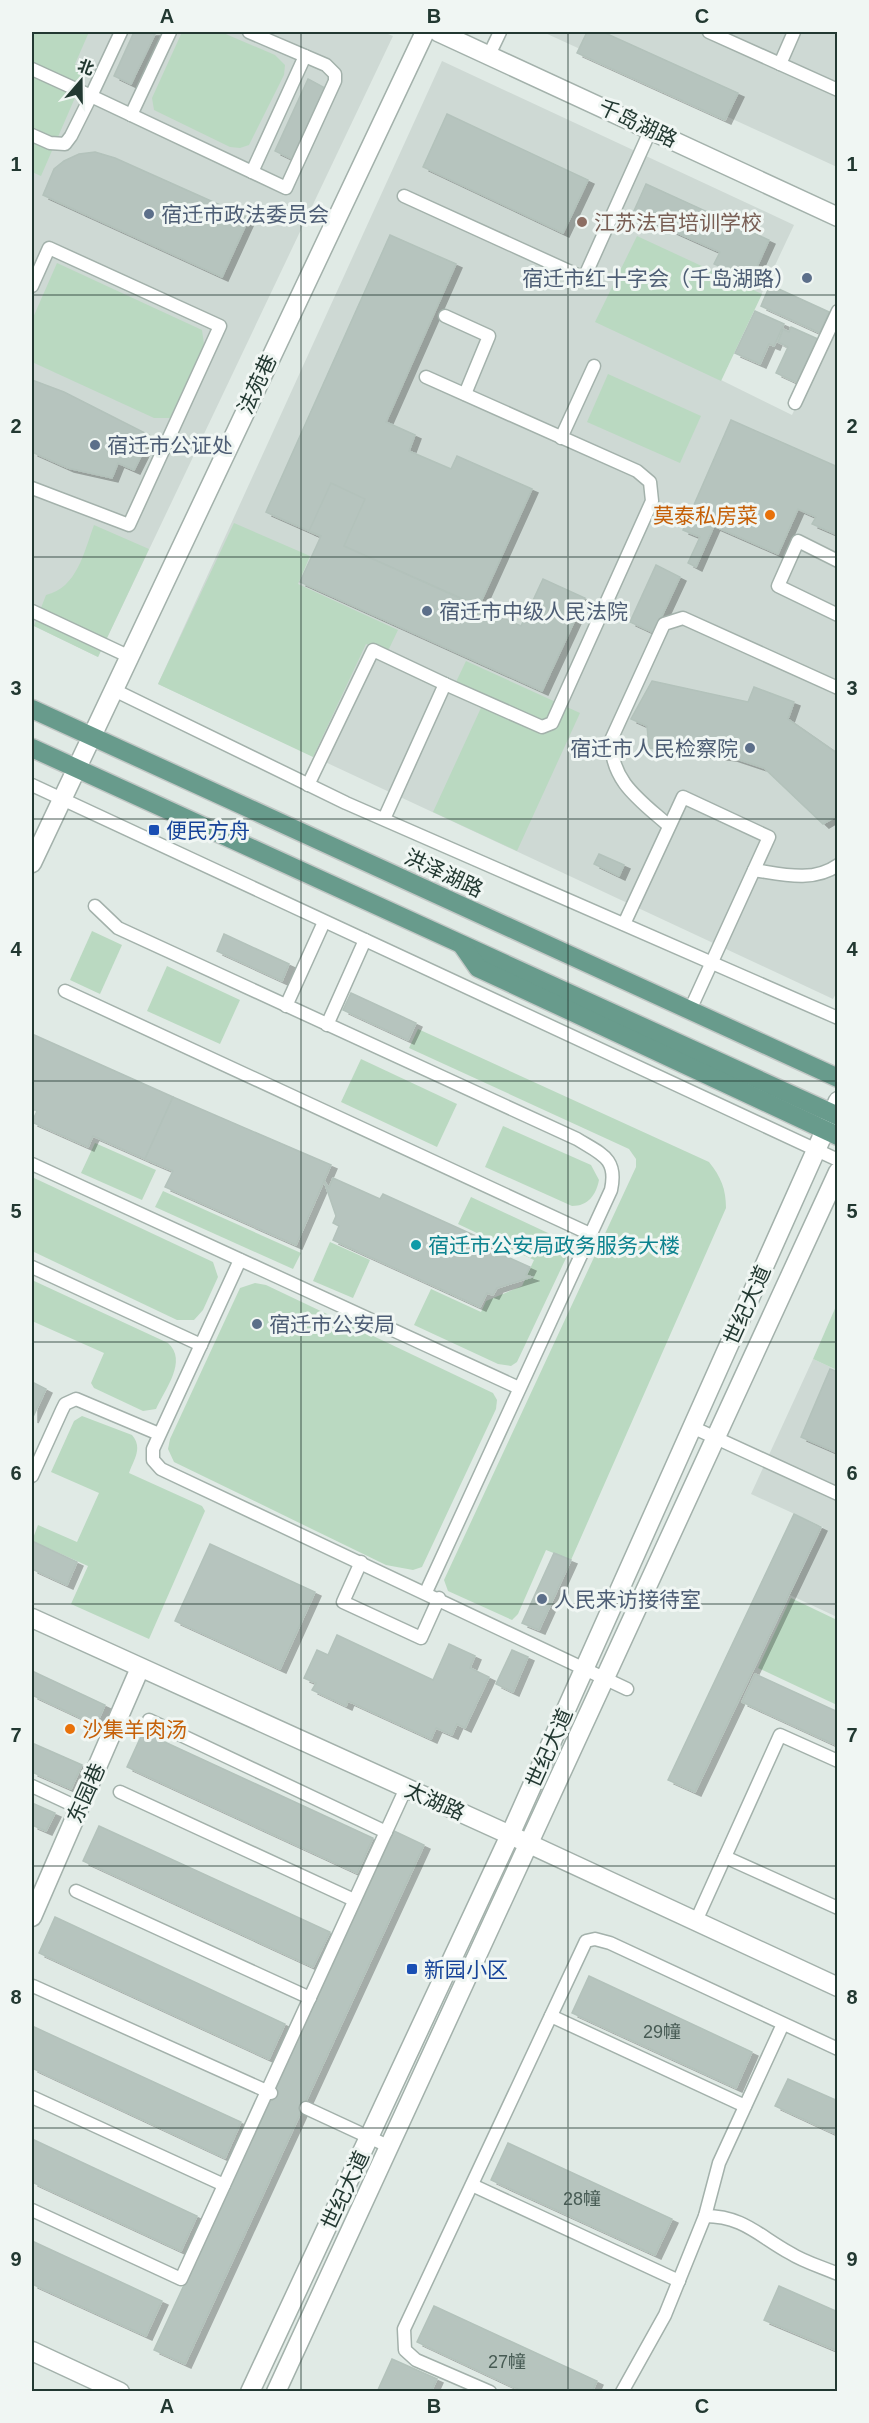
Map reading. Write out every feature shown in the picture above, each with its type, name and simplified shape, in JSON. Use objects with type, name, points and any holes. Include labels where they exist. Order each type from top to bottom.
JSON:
[{"type":"main road","name":"洪泽湖路","points":[[32,709],[837,1078]]},
{"type":"main road","points":[[32,748],[461,944],[836,1110]]},
{"type":"main road","points":[[461,944],[478,968],[831,1133]]},
{"type":"street","name":"法苑巷","points":[[32,863],[112,689],[425,32]]},
{"type":"street","name":"千岛湖路","points":[[438,32],[837,217]]},
{"type":"street","name":"世纪大道","points":[[250,2391],[510,1835],[816,1150],[831,1133],[836,1110]]},
{"type":"street","name":"世纪大道","points":[[276,2391],[837,1172]]},
{"type":"street","name":"太湖路","points":[[32,1618],[510,1835],[837,1987]]},
{"type":"street","name":"东园巷","points":[[32,1914],[140,1668]]},
{"type":"street","points":[[32,2350],[120,2391]]},
{"type":"lane","points":[[32,135],[50,143],[65,144],[121,32]]},
{"type":"lane","points":[[131,115],[170,32]]},
{"type":"lane","points":[[32,69],[286,188],[335,81],[335,74],[331,68],[251,32]]},
{"type":"lane","points":[[489,55],[500,32]]},
{"type":"lane","points":[[709,32],[837,90]]},
{"type":"lane","points":[[780,64],[794,32]]},
{"type":"lane","points":[[252,172],[305,56]]},
{"type":"lane","points":[[404,196],[584,278],[651,129]]},
{"type":"lane","points":[[32,286],[49,248],[220,326],[129,525],[32,490]]},
{"type":"lane","points":[[795,403],[837,311]]},
{"type":"lane","points":[[445,316],[489,336],[465,394]]},
{"type":"lane","points":[[561,438],[594,366]]},
{"type":"lane","points":[[308,785],[373,650],[542,727],[552,723],[652,501],[650,482],[637,471],[426,377]]},
{"type":"lane","points":[[837,561],[798,541],[778,586],[837,615]]},
{"type":"lane","points":[[32,611],[128,656]]},
{"type":"lane","points":[[669,826],[630,790],[615,770],[611,754],[611,740],[664,624],[683,618],[837,688]]},
{"type":"lane","points":[[384,819],[445,684]]},
{"type":"lane","points":[[112,689],[308,785],[837,1018]]},
{"type":"lane","points":[[32,785],[837,1160]]},
{"type":"lane","points":[[624,924],[683,797],[769,837],[690,1011]]},
{"type":"lane","points":[[754,870],[797,876],[829,871],[837,865]]},
{"type":"lane","points":[[96,906],[118,928],[577,1139],[606,1157],[613,1169],[614,1178],[590,1234],[426,1592]]},
{"type":"lane","points":[[286,1006],[324,922]]},
{"type":"lane","points":[[327,1025],[365,940]]},
{"type":"lane","points":[[65,991],[590,1234]]},
{"type":"lane","points":[[32,1164],[519,1388]]},
{"type":"lane","points":[[240,1260],[153,1449],[153,1460],[161,1469],[426,1592],[627,1689]]},
{"type":"lane","points":[[32,1267],[201,1345]]},
{"type":"lane","points":[[32,1476],[65,1404],[76,1399],[159,1434]]},
{"type":"lane","points":[[692,1427],[837,1494]]},
{"type":"lane","points":[[361,1562],[343,1602],[421,1638],[439,1599]]},
{"type":"lane","points":[[149,1720],[386,1832]]},
{"type":"lane","points":[[696,1921],[780,1735],[837,1761]]},
{"type":"lane","points":[[32,1786],[79,1808]]},
{"type":"lane","points":[[32,2210],[181,2279],[269,2092],[406,1788]]},
{"type":"lane","points":[[120,1792],[354,1900]]},
{"type":"lane","points":[[725,1857],[837,1908]]},
{"type":"lane","points":[[76,1891],[310,1998]]},
{"type":"lane","points":[[490,2391],[416,2360],[405,2349],[404,2329],[586,1941],[595,1939],[610,1943],[837,2049]]},
{"type":"lane","points":[[33,1986],[269,2092]]},
{"type":"lane","points":[[551,2016],[745,2106]]},
{"type":"lane","points":[[622,2391],[665,2315],[705,2216],[719,2163],[783,2024]]},
{"type":"lane","points":[[32,2097],[224,2185]]},
{"type":"lane","points":[[306,2108],[388,2146]]},
{"type":"lane","points":[[471,2185],[679,2281]]},
{"type":"lane","points":[[705,2216],[738,2222],[768,2237],[789,2253],[837,2274]]},
{"type":"shaded area","points":[[32,32],[383,32],[393,36],[98,657],[32,625]]},
{"type":"shaded area","points":[[543,32],[837,32],[837,167]]},
{"type":"shaded area","points":[[442,61],[794,225],[721,380],[792,415],[837,317],[838,990],[833,999],[158,684]]},
{"type":"shaded area","points":[[813,1359],[837,1370],[837,1617],[790,1595],[823,1527],[751,1494]]},
{"type":"green space","points":[[32,32],[89,32],[75,64],[87,70],[41,176],[32,172]]},
{"type":"green space","points":[[182,32],[221,32],[275,55],[285,65],[284,75],[249,145],[240,148],[230,147],[154,110],[152,98]]},
{"type":"green space","points":[[637,236],[762,294],[721,381],[595,322]]},
{"type":"green space","points":[[57,263],[202,330],[204,344],[170,418],[154,418],[32,362],[32,320]]},
{"type":"green space","points":[[608,374],[701,416],[680,463],[587,422]]},
{"type":"green space","points":[[234,523],[310,556],[298,584],[398,630],[387,653],[366,644],[313,757],[158,684]]},
{"type":"green space","points":[[94,525],[149,549],[98,657],[34,626],[46,595],[65,585],[78,568]]},
{"type":"green space","points":[[466,661],[580,713],[517,851],[433,812],[486,697],[456,682]]},
{"type":"green space","points":[[92,931],[122,945],[100,994],[70,980]]},
{"type":"green space","points":[[167,966],[240,1000],[220,1044],[147,1011]]},
{"type":"green space","points":[[418,1029],[709,1162],[720,1178],[725,1195],[726,1208],[571,1560],[546,1550],[518,1614],[512,1620],[448,1591],[444,1580],[636,1167],[636,1159],[629,1149],[409,1048]]},
{"type":"green space","points":[[361,1059],[457,1104],[437,1147],[341,1102]]},
{"type":"green space","points":[[503,1126],[591,1165],[599,1180],[590,1199],[583,1204],[572,1206],[485,1167]]},
{"type":"green space","points":[[95,1143],[156,1170],[142,1200],[81,1173]]},
{"type":"green space","points":[[32,1177],[213,1262],[218,1277],[203,1310],[194,1320],[177,1320],[32,1251]]},
{"type":"green space","points":[[163,1191],[301,1253],[293,1269],[155,1207]]},
{"type":"green space","points":[[471,1197],[563,1240],[567,1256],[517,1362],[511,1366],[498,1364],[414,1325],[431,1289],[481,1312],[486,1301],[522,1286],[534,1260],[458,1224]]},
{"type":"green space","points":[[330,1242],[370,1260],[353,1298],[313,1281]]},
{"type":"green space","points":[[32,1280],[168,1343],[174,1350],[175,1367],[156,1409],[143,1411],[94,1388],[91,1383],[104,1353],[32,1321]]},
{"type":"green space","points":[[255,1283],[266,1285],[493,1393],[497,1400],[496,1409],[422,1567],[413,1570],[386,1565],[174,1462],[168,1449],[170,1439],[240,1288]]},
{"type":"green space","points":[[837,1304],[837,1370],[813,1359]]},
{"type":"green space","points":[[82,1416],[132,1435],[137,1449],[129,1473],[202,1506],[205,1511],[149,1639],[71,1604],[88,1566],[32,1541],[38,1525],[77,1542],[99,1493],[51,1472],[74,1421]]},
{"type":"green space","points":[[791,1598],[837,1620],[837,1705],[758,1668]]},
{"type":"building","points":[[134,32],[156,32],[131,84],[114,76]]},
{"type":"building","points":[[587,32],[603,32],[738,93],[725,120],[577,53]]},
{"type":"building","points":[[308,79],[325,88],[292,159],[275,151]]},
{"type":"building","points":[[447,114],[588,180],[563,233],[423,167]]},
{"type":"building","points":[[95,152],[115,158],[249,218],[222,277],[43,195],[54,169],[79,154]]},
{"type":"building","points":[[646,184],[769,240],[751,280],[714,264],[720,252],[633,213]]},
{"type":"building","points":[[390,235],[456,264],[386,422],[415,435],[409,451],[451,469],[457,456],[532,489],[479,606],[266,512]]},
{"type":"building","points":[[770,285],[829,312],[820,333],[761,306]]},
{"type":"building","points":[[755,311],[784,324],[774,346],[769,344],[760,364],[735,353]]},
{"type":"building","points":[[791,327],[820,340],[800,384],[776,373],[788,347],[778,342],[783,329],[789,332]]},
{"type":"building","points":[[32,380],[64,392],[151,436],[134,470],[118,463],[112,478],[68,468],[32,452]]},
{"type":"building","points":[[731,420],[838,467],[838,535],[812,524],[816,517],[798,509],[778,554],[714,526],[696,567],[688,563],[700,537],[683,530]]},
{"type":"building","points":[[331,483],[365,499],[344,546],[521,626],[543,579],[585,598],[542,691],[300,582],[321,536],[309,531]]},
{"type":"building","points":[[656,565],[680,577],[654,633],[630,622]]},
{"type":"building","points":[[652,681],[748,702],[754,687],[794,702],[788,719],[838,754],[838,815],[823,824],[764,768],[731,757],[649,748],[647,726],[631,719]]},
{"type":"building","points":[[599,854],[624,865],[619,876],[594,864]]},
{"type":"building","points":[[224,934],[289,964],[282,981],[217,951]]},
{"type":"building","points":[[351,993],[416,1023],[408,1040],[343,1010]]},
{"type":"building","points":[[32,1034],[173,1097],[145,1159],[93,1136],[88,1147],[32,1122],[37,1111],[32,1109]]},
{"type":"building","points":[[173,1097],[331,1165],[296,1245],[165,1187],[173,1171],[145,1159]]},
{"type":"building","name":"宿迁市公安局政务服务大楼","points":[[333,1178],[380,1199],[383,1194],[489,1242],[487,1248],[530,1267],[526,1275],[532,1277],[497,1288],[493,1295],[487,1293],[480,1307],[333,1240],[339,1226],[333,1223],[336,1216],[324,1181],[329,1188]]},
{"type":"building","points":[[830,1369],[838,1372],[838,1453],[801,1437]]},
{"type":"building","points":[[32,1382],[46,1389],[32,1419]]},
{"type":"building","points":[[794,1514],[821,1527],[695,1792],[668,1780]]},
{"type":"building","points":[[32,1541],[77,1562],[67,1585],[32,1569]]},
{"type":"building","points":[[210,1544],[315,1592],[280,1669],[175,1621]]},
{"type":"building","points":[[554,1553],[571,1560],[539,1630],[522,1623]]},
{"type":"building","points":[[337,1635],[433,1680],[449,1644],[475,1656],[470,1668],[489,1677],[465,1728],[457,1724],[452,1735],[436,1728],[431,1739],[348,1701],[346,1706],[312,1690],[316,1683],[304,1678],[317,1650],[328,1655]]},
{"type":"building","points":[[512,1650],[528,1657],[513,1692],[496,1684]]},
{"type":"building","points":[[32,1671],[105,1705],[96,1725],[32,1695]]},
{"type":"building","points":[[755,1674],[838,1712],[838,1746],[742,1702]]},
{"type":"building","points":[[143,1732],[373,1838],[357,1873],[127,1767]]},
{"type":"building","points":[[32,1743],[82,1765],[71,1789],[32,1772]]},
{"type":"building","points":[[32,1803],[55,1813],[46,1831],[32,1825]]},
{"type":"building","points":[[99,1826],[330,1932],[313,1967],[83,1861]]},
{"type":"building","points":[[394,1831],[424,1845],[185,2364],[154,2350]]},
{"type":"building","points":[[55,1917],[285,2024],[269,2059],[39,1953]]},
{"type":"building","points":[[589,1976],[752,2052],[736,2088],[572,2013]]},
{"type":"building","points":[[32,2026],[241,2122],[225,2158],[32,2068]]},
{"type":"building","points":[[788,2079],[838,2101],[838,2135],[775,2106]]},
{"type":"building","points":[[32,2139],[197,2216],[181,2251],[32,2182]]},
{"type":"building","points":[[508,2143],[672,2219],[655,2255],[491,2180]]},
{"type":"building","points":[[32,2241],[162,2301],[146,2336],[32,2284]]},
{"type":"building","points":[[779,2286],[838,2312],[838,2351],[764,2320]]},
{"type":"building","points":[[434,2306],[597,2381],[592,2392],[524,2392],[417,2342]]},
{"type":"building","points":[[392,2359],[437,2379],[431,2392],[377,2392]]},
{"type":"place","name":"宿迁市政法委员会","points":[[149,214]]},
{"type":"place","name":"江苏法官培训学校","points":[[582,222]]},
{"type":"place","name":"宿迁市红十字会（千岛湖路）","points":[[807,278]]},
{"type":"place","name":"宿迁市公证处","points":[[95,445]]},
{"type":"place","name":"莫泰私房菜","points":[[770,515]]},
{"type":"place","name":"宿迁市中级人民法院","points":[[427,611]]},
{"type":"place","name":"宿迁市人民检察院","points":[[750,748]]},
{"type":"place","name":"便民方舟","points":[[154,830]]},
{"type":"place","name":"宿迁市公安局政务服务大楼","points":[[416,1245]]},
{"type":"place","name":"宿迁市公安局","points":[[257,1324]]},
{"type":"place","name":"人民来访接待室","points":[[542,1599]]},
{"type":"place","name":"沙集羊肉汤","points":[[70,1729]]},
{"type":"place","name":"新园小区","points":[[412,1969]]}]
